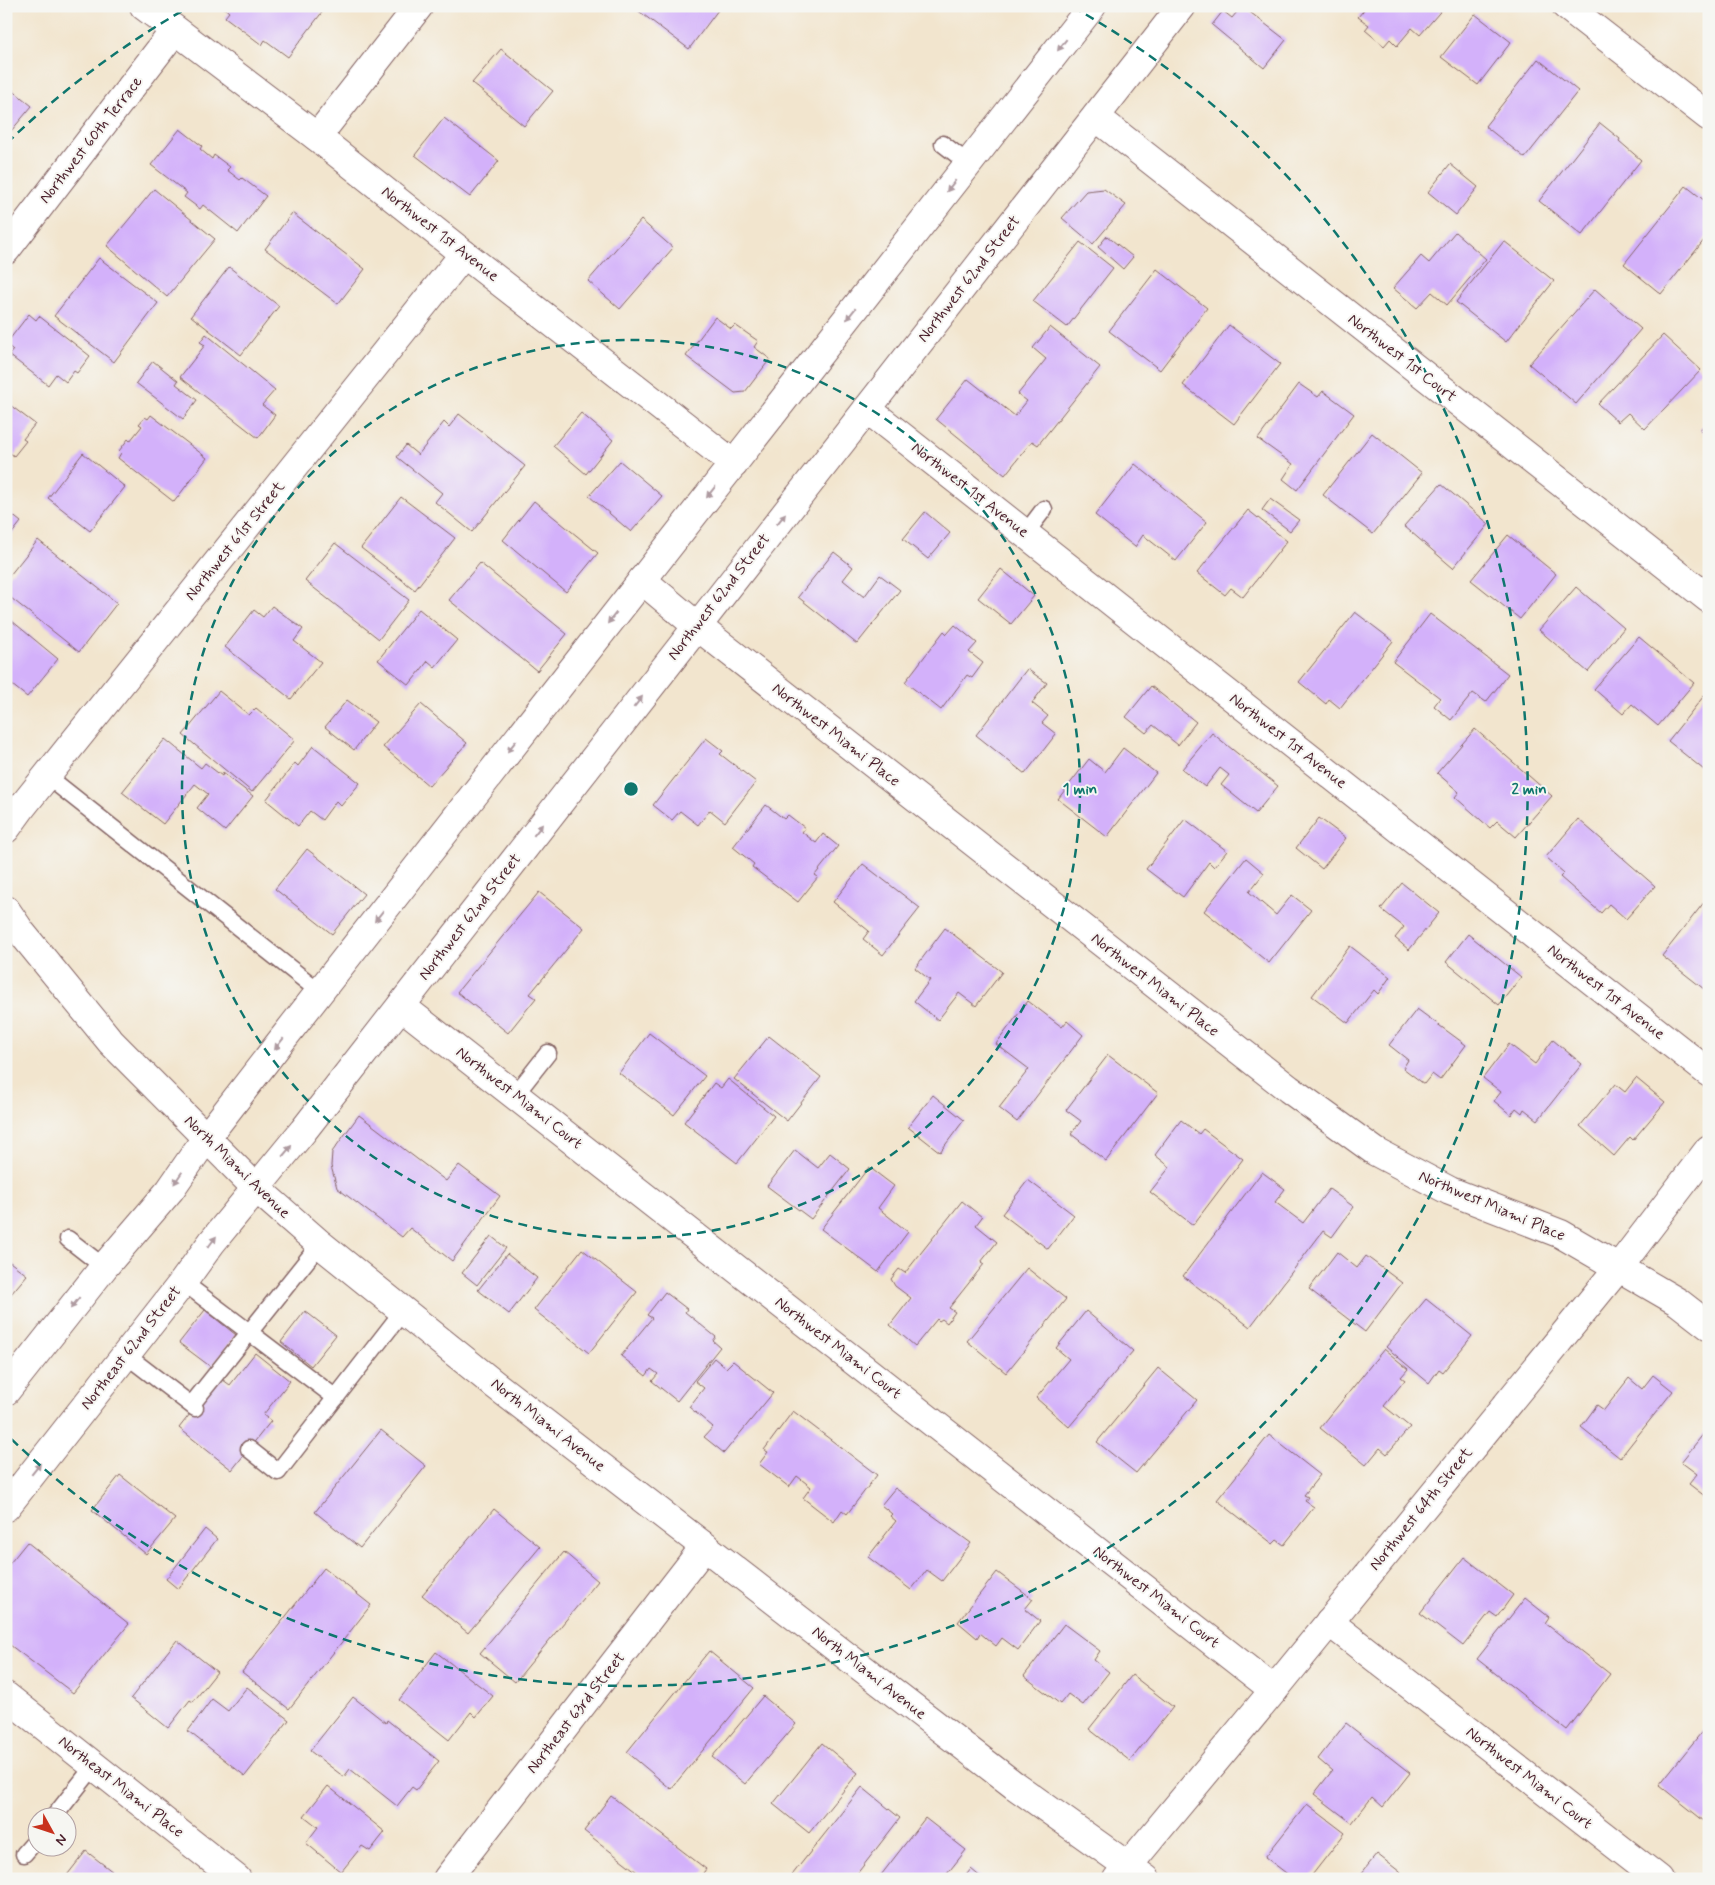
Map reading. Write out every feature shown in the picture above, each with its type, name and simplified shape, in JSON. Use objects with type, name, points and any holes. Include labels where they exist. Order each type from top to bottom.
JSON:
[{"type":"street","name":"Northwest 1st Avenue","points":[[144,6],[317,137],[734,464]]},
{"type":"street","points":[[317,137],[419,6]]},
{"type":"street","points":[[6,1390],[104,1267],[170,1190],[206,1138],[1092,6]]},
{"type":"street","name":"Northwest 62nd Street","points":[[256,1188],[401,1006],[1182,6]]},
{"type":"street","points":[[1566,6],[1709,117]]},
{"type":"street","name":"Northwest 60th Terrace","points":[[6,250],[175,30]]},
{"type":"street","name":"Northwest 1st Court","points":[[1096,117],[1709,599]]},
{"type":"street","name":"Northwest 61st Street","points":[[6,829],[464,254]]},
{"type":"street","name":"Northwest 1st Avenue","points":[[867,409],[1709,1073]]},
{"type":"street","name":"Northwest Miami Place","points":[[642,580],[696,626],[1289,1089],[1376,1152],[1450,1191],[1561,1234],[1678,1302],[1709,1326]]},
{"type":"street","name":"North Miami Avenue","points":[[6,910],[21,932],[111,1042],[256,1188],[320,1244],[494,1384],[1130,1874]]},
{"type":"street","name":"Northwest Miami Court","points":[[401,1006],[1274,1690]]},
{"type":"street","name":"Northwest 64th Street","points":[[1130,1874],[1274,1690],[1619,1267],[1709,1149]]},
{"type":"street","name":"Northeast 62nd Street","points":[[6,1507],[256,1188]]},
{"type":"street","name":"Northeast 63rd Street","points":[[447,1879],[705,1546]]},
{"type":"street","name":"Northwest Miami Court","points":[[1329,1622],[1659,1879]]},
{"type":"street","name":"Northeast Miami Place","points":[[6,1696],[237,1879]]},
{"type":"lane","points":[[942,144],[968,164]]},
{"type":"lane","points":[[1025,534],[1044,509]]},
{"type":"lane","points":[[47,776],[320,992]]},
{"type":"lane","points":[[515,1095],[548,1054]]},
{"type":"lane","points":[[68,1239],[104,1267]]},
{"type":"lane","points":[[126,1354],[194,1406],[320,1244]]},
{"type":"lane","points":[[183,1282],[336,1398]]},
{"type":"lane","points":[[249,1449],[278,1472],[403,1311]]},
{"type":"lane","points":[[61,1808],[94,1766]]},
{"type":"lane","points":[[24,1854],[28,1849]]},
{"type":"building","points":[[222,6],[317,6],[323,11],[288,57],[265,40],[262,45],[225,17],[229,12]]},
{"type":"building","points":[[632,6],[713,6],[718,10],[689,49]]},
{"type":"building","points":[[1242,6],[1286,40],[1264,68],[1212,25],[1223,11],[1232,18]]},
{"type":"building","points":[[1367,6],[1445,6],[1420,35],[1412,28],[1397,46],[1390,39],[1384,46],[1365,30],[1369,25],[1358,17]]},
{"type":"building","points":[[1475,14],[1511,42],[1478,85],[1441,57]]},
{"type":"building","points":[[501,49],[553,91],[524,126],[472,83]]},
{"type":"building","points":[[1538,59],[1578,91],[1525,158],[1485,126]]},
{"type":"building","points":[[6,85],[32,106],[6,137]]},
{"type":"building","points":[[444,118],[499,161],[470,197],[415,155]]},
{"type":"building","points":[[1600,123],[1620,139],[1619,141],[1641,160],[1582,235],[1539,201]]},
{"type":"building","points":[[180,129],[202,146],[200,149],[212,159],[214,155],[230,167],[227,170],[240,180],[242,178],[266,196],[238,233],[203,205],[200,209],[184,197],[187,193],[151,165]]},
{"type":"building","points":[[1450,164],[1478,187],[1456,215],[1428,192]]},
{"type":"building","points":[[1686,186],[1709,204],[1709,234],[1661,294],[1624,264]]},
{"type":"building","points":[[154,189],[215,239],[167,297],[107,246]]},
{"type":"building","points":[[1104,189],[1126,205],[1093,244],[1062,218],[1086,191]]},
{"type":"building","points":[[292,213],[365,269],[338,304],[265,249]]},
{"type":"building","points":[[641,220],[673,248],[620,309],[588,281]]},
{"type":"building","points":[[1455,232],[1486,259],[1447,305],[1432,292],[1417,308],[1393,288],[1421,256],[1429,263]]},
{"type":"building","points":[[1107,236],[1133,257],[1123,269],[1098,247]]},
{"type":"building","points":[[1504,241],[1554,281],[1506,342],[1456,302]]},
{"type":"building","points":[[1080,242],[1113,268],[1067,327],[1033,301]]},
{"type":"building","points":[[99,258],[158,303],[114,362],[54,316]]},
{"type":"building","points":[[229,267],[279,306],[241,355],[191,316]]},
{"type":"building","points":[[1157,269],[1207,308],[1160,370],[1109,331]]},
{"type":"building","points":[[1595,289],[1641,329],[1576,404],[1529,364]]},
{"type":"building","points":[[29,314],[36,320],[39,316],[90,356],[77,373],[74,371],[66,382],[56,374],[48,385],[9,355],[13,350],[6,344]]},
{"type":"building","points":[[715,317],[731,329],[735,325],[758,341],[754,347],[770,359],[745,392],[735,393],[686,356]]},
{"type":"building","points":[[1229,325],[1280,364],[1234,424],[1183,385]]},
{"type":"building","points":[[1050,327],[1100,367],[1038,445],[1032,441],[1005,475],[936,419],[968,379],[1015,416],[1027,401],[1018,394],[1046,359],[1033,348]]},
{"type":"building","points":[[206,334],[275,390],[262,405],[275,415],[258,438],[180,377],[205,345],[200,342]]},
{"type":"building","points":[[1663,335],[1701,370],[1645,429],[1628,413],[1618,422],[1598,404]]},
{"type":"building","points":[[153,361],[178,381],[176,384],[197,400],[183,419],[136,383]]},
{"type":"building","points":[[1299,384],[1318,397],[1323,391],[1354,414],[1297,490],[1283,479],[1293,464],[1258,439]]},
{"type":"building","points":[[6,402],[35,424],[23,439],[26,441],[14,456],[6,450]]},
{"type":"building","points":[[581,413],[613,440],[586,474],[553,446]]},
{"type":"building","points":[[459,414],[525,466],[472,532],[435,502],[442,493],[397,457],[406,445],[418,455],[444,422],[449,427]]},
{"type":"building","points":[[151,415],[207,458],[174,502],[118,458],[121,453],[119,451],[128,439],[130,441],[142,426],[139,424],[145,417],[148,419]]},
{"type":"building","points":[[1709,419],[1709,436],[1700,430]]},
{"type":"building","points":[[1372,433],[1422,473],[1373,534],[1323,495]]},
{"type":"building","points":[[83,453],[125,487],[90,531],[48,498]]},
{"type":"building","points":[[620,461],[662,496],[631,532],[589,496]]},
{"type":"building","points":[[1135,464],[1207,522],[1176,561],[1143,535],[1135,547],[1095,515]]},
{"type":"building","points":[[1441,484],[1489,524],[1453,568],[1404,526]]},
{"type":"building","points":[[401,497],[455,538],[415,590],[361,548]]},
{"type":"building","points":[[1270,499],[1299,520],[1290,531],[1262,510]]},
{"type":"building","points":[[534,501],[598,553],[566,592],[503,540]]},
{"type":"building","points":[[6,510],[21,522],[6,541]]},
{"type":"building","points":[[1248,510],[1287,541],[1243,597],[1231,588],[1225,595],[1197,573]]},
{"type":"building","points":[[925,512],[950,533],[928,559],[903,539]]},
{"type":"building","points":[[1508,535],[1556,574],[1520,619],[1471,580]]},
{"type":"building","points":[[38,540],[117,603],[79,652],[6,594],[6,580]]},
{"type":"building","points":[[335,543],[409,600],[379,639],[305,581]]},
{"type":"building","points":[[834,552],[853,567],[843,580],[864,597],[880,575],[900,590],[857,644],[798,597]]},
{"type":"building","points":[[480,563],[567,634],[537,671],[449,600]]},
{"type":"building","points":[[1001,569],[1034,596],[1011,624],[978,598]]},
{"type":"building","points":[[1576,587],[1624,628],[1588,672],[1539,630]]},
{"type":"building","points":[[272,606],[303,629],[294,641],[321,662],[291,699],[225,647],[254,610],[263,617]]},
{"type":"building","points":[[419,609],[457,640],[435,667],[428,661],[409,685],[378,660]]},
{"type":"building","points":[[1355,612],[1393,641],[1340,708],[1329,699],[1326,704],[1299,682]]},
{"type":"building","points":[[1430,614],[1508,674],[1486,702],[1473,693],[1451,720],[1434,706],[1440,698],[1393,662]]},
{"type":"building","points":[[6,616],[58,659],[27,697],[6,680]]},
{"type":"building","points":[[955,625],[977,643],[969,652],[983,663],[972,678],[967,675],[941,710],[905,682],[944,631],[947,634]]},
{"type":"building","points":[[1639,637],[1694,683],[1658,726],[1632,704],[1623,714],[1594,689]]},
{"type":"building","points":[[1027,669],[1047,683],[1032,703],[1048,716],[1042,723],[1056,734],[1025,774],[976,735]]},
{"type":"building","points":[[1151,686],[1196,722],[1178,745],[1153,725],[1146,733],[1126,717]]},
{"type":"building","points":[[219,691],[249,715],[256,708],[295,740],[252,792],[183,735]]},
{"type":"building","points":[[1707,692],[1709,693],[1709,774],[1668,741]]},
{"type":"building","points":[[347,700],[376,722],[354,750],[325,727]]},
{"type":"building","points":[[421,704],[467,743],[429,786],[383,747]]},
{"type":"building","points":[[1475,729],[1552,796],[1516,837],[1497,821],[1490,828],[1455,797],[1459,792],[1437,773]]},
{"type":"building","points":[[1212,733],[1278,786],[1256,813],[1221,785],[1229,775],[1220,768],[1205,787],[1182,769]]},
{"type":"building","points":[[706,738],[723,751],[720,754],[756,782],[725,822],[710,810],[698,825],[680,811],[672,820],[653,805]]},
{"type":"building","points":[[165,739],[201,768],[205,763],[222,776],[223,773],[253,796],[225,831],[197,808],[208,794],[195,784],[163,824],[122,792]]},
{"type":"building","points":[[313,746],[360,783],[341,806],[336,801],[322,820],[310,811],[298,826],[266,800],[295,763],[298,766]]},
{"type":"building","points":[[1123,748],[1156,773],[1107,837],[1058,799],[1089,759],[1105,772]]},
{"type":"building","points":[[766,805],[784,819],[788,815],[805,828],[802,832],[816,843],[823,834],[838,846],[815,875],[818,877],[798,902],[752,867],[754,864],[733,847]]},
{"type":"building","points":[[1319,818],[1346,838],[1322,869],[1296,848]]},
{"type":"building","points":[[1185,819],[1227,851],[1214,867],[1209,862],[1183,897],[1146,869]]},
{"type":"building","points":[[1578,819],[1655,886],[1626,919],[1609,904],[1601,913],[1560,877],[1564,873],[1546,857]]},
{"type":"building","points":[[307,849],[364,894],[332,934],[275,889]]},
{"type":"building","points":[[1246,858],[1264,873],[1249,892],[1276,915],[1292,895],[1311,910],[1269,963],[1204,911]]},
{"type":"building","points":[[863,864],[920,908],[883,955],[863,939],[869,931],[833,902]]},
{"type":"building","points":[[1402,883],[1439,913],[1409,950],[1395,938],[1404,927],[1381,909]]},
{"type":"building","points":[[539,892],[584,928],[530,994],[536,998],[508,1033],[457,992]]},
{"type":"building","points":[[1709,896],[1709,993],[1662,956]]},
{"type":"building","points":[[945,928],[1002,972],[976,1006],[959,993],[938,1020],[914,1001],[930,980],[915,968]]},
{"type":"building","points":[[1468,934],[1521,977],[1499,1005],[1446,962]]},
{"type":"building","points":[[1350,946],[1390,977],[1378,994],[1374,990],[1348,1023],[1312,996]]},
{"type":"building","points":[[1028,1001],[1062,1027],[1067,1021],[1083,1035],[1017,1122],[999,1108],[1029,1069],[996,1044]]},
{"type":"building","points":[[1417,1009],[1466,1045],[1440,1080],[1432,1074],[1424,1084],[1403,1068],[1408,1060],[1389,1045]]},
{"type":"building","points":[[649,1033],[705,1076],[674,1115],[619,1073]]},
{"type":"building","points":[[769,1036],[821,1077],[787,1121],[734,1079]]},
{"type":"building","points":[[1553,1040],[1582,1064],[1538,1120],[1524,1109],[1522,1113],[1516,1108],[1511,1115],[1494,1101],[1501,1092],[1483,1078],[1509,1044],[1535,1064]]},
{"type":"building","points":[[1108,1055],[1158,1093],[1106,1161],[1071,1134],[1081,1121],[1066,1110]]},
{"type":"building","points":[[1636,1078],[1665,1102],[1633,1140],[1630,1137],[1614,1156],[1580,1126],[1615,1084],[1625,1092]]},
{"type":"building","points":[[728,1079],[774,1116],[737,1163],[684,1122],[714,1083],[721,1088]]},
{"type":"building","points":[[933,1095],[964,1120],[940,1152],[908,1127]]},
{"type":"building","points":[[359,1115],[446,1181],[459,1165],[500,1196],[452,1261],[410,1228],[402,1237],[337,1188],[331,1166],[332,1152]]},
{"type":"building","points":[[1181,1120],[1199,1134],[1203,1129],[1243,1159],[1193,1225],[1150,1192],[1170,1167],[1155,1155]]},
{"type":"building","points":[[795,1150],[818,1168],[830,1153],[850,1169],[811,1219],[767,1186]]},
{"type":"building","points":[[869,1167],[894,1186],[878,1208],[908,1232],[878,1272],[821,1229]]},
{"type":"building","points":[[1262,1172],[1285,1189],[1275,1202],[1303,1223],[1329,1189],[1354,1207],[1332,1237],[1323,1231],[1250,1327],[1183,1276]]},
{"type":"building","points":[[1028,1180],[1074,1215],[1048,1249],[1002,1214]]},
{"type":"building","points":[[962,1201],[982,1217],[976,1225],[997,1242],[981,1262],[984,1264],[949,1308],[955,1312],[947,1323],[942,1319],[939,1321],[937,1319],[915,1346],[890,1325],[911,1298],[895,1286],[891,1279],[899,1269],[905,1273]]},
{"type":"building","points":[[491,1236],[506,1248],[477,1285],[462,1273]]},
{"type":"building","points":[[582,1249],[637,1292],[589,1353],[534,1310]]},
{"type":"building","points":[[1337,1252],[1357,1268],[1366,1256],[1402,1283],[1365,1332],[1309,1289]]},
{"type":"building","points":[[507,1254],[537,1278],[509,1314],[478,1290]]},
{"type":"building","points":[[6,1259],[27,1275],[6,1300]]},
{"type":"building","points":[[1027,1268],[1066,1299],[1006,1373],[967,1341]]},
{"type":"building","points":[[665,1292],[687,1309],[685,1312],[716,1337],[713,1341],[720,1347],[677,1401],[652,1381],[658,1374],[651,1369],[646,1376],[621,1356],[652,1318],[647,1315]]},
{"type":"building","points":[[1426,1299],[1472,1336],[1443,1372],[1439,1369],[1429,1383],[1386,1347]]},
{"type":"building","points":[[205,1310],[236,1335],[211,1367],[179,1343]]},
{"type":"building","points":[[305,1311],[336,1335],[311,1366],[281,1342]]},
{"type":"building","points":[[1086,1311],[1133,1351],[1069,1427],[1036,1398],[1069,1359],[1056,1348]]},
{"type":"building","points":[[1384,1349],[1408,1369],[1401,1377],[1405,1380],[1384,1406],[1410,1427],[1387,1454],[1380,1448],[1366,1465],[1320,1428]]},
{"type":"building","points":[[255,1353],[290,1381],[263,1415],[271,1421],[232,1470],[179,1428],[219,1377],[230,1385]]},
{"type":"building","points":[[714,1358],[726,1368],[733,1361],[773,1393],[724,1453],[704,1437],[713,1427],[689,1407],[704,1388],[695,1381]]},
{"type":"building","points":[[1158,1368],[1197,1400],[1136,1473],[1097,1442]]},
{"type":"building","points":[[1653,1375],[1673,1391],[1620,1458],[1581,1427],[1597,1405],[1604,1410],[1629,1378],[1642,1389]]},
{"type":"building","points":[[793,1411],[877,1475],[847,1514],[842,1510],[834,1522],[803,1498],[811,1487],[797,1476],[789,1487],[759,1464],[768,1452],[764,1450]]},
{"type":"building","points":[[1709,1427],[1709,1494],[1706,1497],[1689,1484],[1697,1474],[1681,1462]]},
{"type":"building","points":[[381,1430],[426,1466],[360,1548],[315,1512]]},
{"type":"building","points":[[1269,1435],[1320,1475],[1304,1495],[1308,1497],[1305,1501],[1314,1507],[1284,1545],[1277,1540],[1273,1544],[1217,1500]]},
{"type":"building","points":[[120,1475],[175,1519],[146,1554],[92,1510]]},
{"type":"building","points":[[895,1488],[971,1543],[942,1581],[927,1570],[911,1590],[868,1557],[896,1521],[890,1516],[892,1514],[881,1505]]},
{"type":"building","points":[[494,1509],[540,1547],[468,1633],[422,1595]]},
{"type":"building","points":[[205,1529],[217,1539],[178,1589],[166,1579]]},
{"type":"building","points":[[27,1542],[129,1624],[73,1693],[6,1642],[6,1568]]},
{"type":"building","points":[[564,1552],[598,1581],[515,1682],[480,1653]]},
{"type":"building","points":[[1464,1557],[1513,1595],[1497,1617],[1490,1612],[1463,1646],[1420,1613]]},
{"type":"building","points":[[324,1568],[371,1605],[289,1709],[242,1672]]},
{"type":"building","points":[[997,1572],[1033,1599],[1025,1609],[1040,1621],[1018,1650],[1002,1638],[996,1646],[980,1633],[977,1638],[958,1622]]},
{"type":"building","points":[[1525,1598],[1549,1617],[1545,1623],[1610,1674],[1567,1730],[1477,1659]]},
{"type":"building","points":[[1064,1624],[1100,1651],[1094,1660],[1109,1672],[1083,1705],[1068,1694],[1060,1704],[1024,1676]]},
{"type":"building","points":[[177,1640],[217,1672],[193,1702],[190,1700],[168,1728],[131,1698]]},
{"type":"building","points":[[709,1651],[754,1688],[671,1789],[627,1752]]},
{"type":"building","points":[[436,1652],[493,1696],[476,1717],[471,1712],[449,1740],[399,1700]]},
{"type":"building","points":[[1132,1675],[1173,1707],[1130,1761],[1089,1729]]},
{"type":"building","points":[[247,1687],[289,1720],[245,1776],[188,1731],[212,1699],[228,1711]]},
{"type":"building","points":[[763,1696],[796,1724],[745,1784],[712,1757]]},
{"type":"building","points":[[353,1697],[386,1723],[387,1720],[439,1761],[416,1790],[412,1787],[397,1806],[350,1769],[344,1777],[310,1751]]},
{"type":"building","points":[[1346,1723],[1410,1773],[1383,1807],[1372,1797],[1352,1823],[1314,1794],[1332,1771],[1318,1759]]},
{"type":"building","points":[[1709,1723],[1709,1814],[1704,1821],[1659,1785]]},
{"type":"building","points":[[822,1743],[858,1773],[809,1833],[773,1804]]},
{"type":"building","points":[[328,1786],[385,1832],[370,1851],[362,1846],[341,1872],[306,1843],[318,1827],[304,1816]]},
{"type":"building","points":[[862,1787],[900,1818],[853,1879],[797,1879],[792,1875]]},
{"type":"building","points":[[611,1796],[706,1869],[699,1879],[646,1879],[584,1831]]},
{"type":"building","points":[[1307,1804],[1345,1833],[1309,1879],[1294,1879],[1265,1857]]},
{"type":"building","points":[[925,1818],[966,1850],[943,1879],[878,1879]]},
{"type":"building","points":[[86,1851],[122,1879],[64,1879]]},
{"type":"building","points":[[1377,1854],[1409,1879],[1357,1879]]},
{"type":"building","points":[[971,1869],[983,1879],[963,1879]]}]
